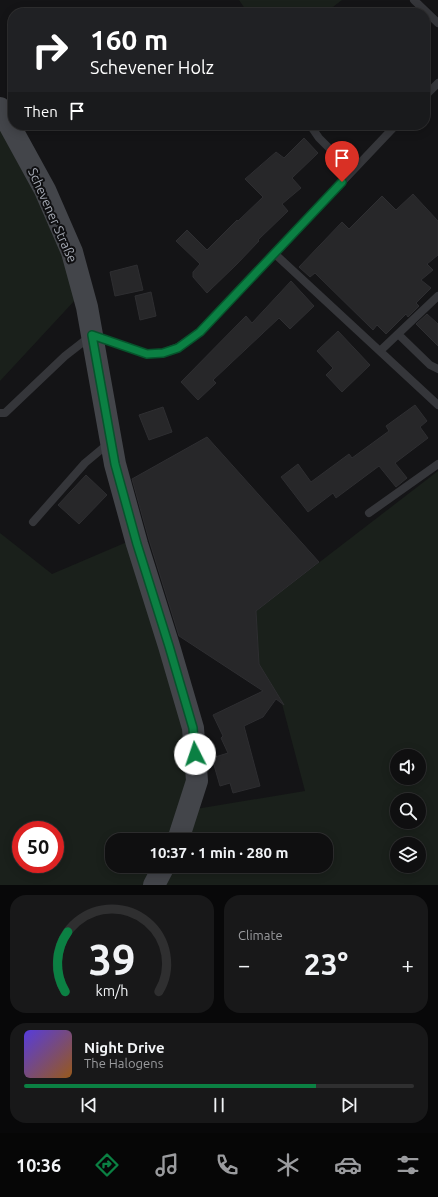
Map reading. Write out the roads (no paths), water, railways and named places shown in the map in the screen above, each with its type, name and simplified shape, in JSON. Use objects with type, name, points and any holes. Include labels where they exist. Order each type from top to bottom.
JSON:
[{"type":"main road","name":"Schevener Straße","points":[[0,108],[8,123]]},
{"type":"main road","name":"Schevener Straße","points":[[12,130],[45,190],[72,252],[84,292],[115,464],[137,544],[193,728],[197,781],[180,833]]},
{"type":"main road","points":[[154,885],[160,873]]},
{"type":"lane","points":[[414,0],[422,8]]},
{"type":"lane","points":[[430,15],[438,23]]},
{"type":"lane","points":[[313,130],[319,138],[352,171]]},
{"type":"lane","points":[[0,413],[5,413],[65,356],[92,335],[147,354],[163,353],[178,348],[200,332],[391,130]]},
{"type":"lane","points":[[275,254],[438,405]]},
{"type":"lane","points":[[380,351],[438,296]]},
{"type":"lane","points":[[398,334],[430,365],[438,369]]},
{"type":"lane","points":[[33,522],[85,463],[111,441]]},
{"type":"lane","points":[[369,513],[438,464]]}]
